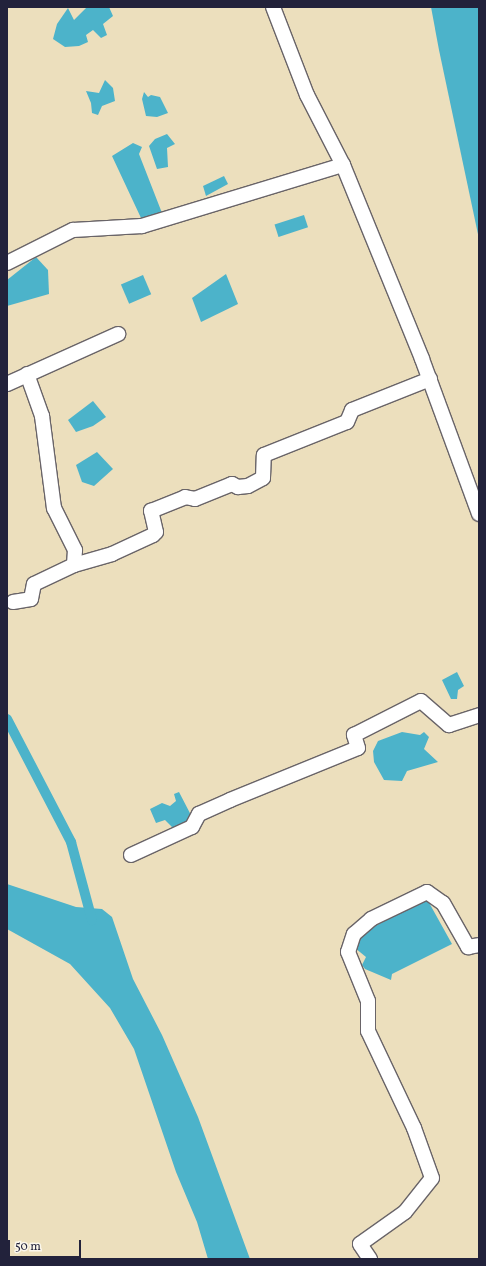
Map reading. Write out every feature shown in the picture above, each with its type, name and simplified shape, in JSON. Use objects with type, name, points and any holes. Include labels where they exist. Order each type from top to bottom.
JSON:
[{"type":"street","points":[[273,7],[307,95],[343,165],[430,379],[479,514]]},
{"type":"street","points":[[7,263],[73,230],[142,226],[343,165]]},
{"type":"street","points":[[7,384],[118,334]]},
{"type":"street","points":[[27,374],[42,416],[54,508],[74,550],[74,565]]},
{"type":"street","points":[[13,602],[31,599],[34,584],[74,565],[112,554],[153,536],[156,532],[151,511],[185,497],[195,499],[232,484],[238,487],[248,486],[264,478],[264,455],[347,422],[352,410],[430,379]]},
{"type":"street","points":[[131,855],[192,827],[199,814],[358,748],[354,735],[421,701],[449,725],[479,715]]},
{"type":"street","points":[[370,1259],[360,1244],[405,1212],[432,1178],[414,1128],[368,1031],[368,1001],[348,952],[354,934],[371,919],[427,892],[443,903],[468,947],[479,945]]},
{"type":"water","points":[[87,7],[109,7],[113,16],[103,24],[107,35],[101,38],[93,30],[86,35],[88,42],[79,46],[65,47],[53,39],[57,24],[68,8],[74,20]]},
{"type":"water","points":[[431,7],[479,7],[479,239],[439,50]]},
{"type":"water","points":[[105,80],[113,88],[115,101],[102,106],[98,115],[92,113],[91,103],[86,91],[99,93]]},
{"type":"water","points":[[144,92],[148,97],[151,95],[160,97],[168,113],[157,117],[146,116],[142,99]]},
{"type":"water","points":[[167,134],[175,144],[167,148],[168,167],[157,169],[149,146],[155,139]]},
{"type":"water","points":[[133,143],[142,147],[139,154],[162,213],[141,218],[112,156]]},
{"type":"water","points":[[224,176],[228,184],[206,196],[203,186]]},
{"type":"water","points":[[304,215],[308,227],[279,237],[275,225]]},
{"type":"water","points":[[36,257],[48,270],[49,294],[7,306],[7,280]]},
{"type":"water","points":[[226,274],[238,304],[201,322],[192,298]]},
{"type":"water","points":[[143,275],[151,294],[129,304],[121,284]]},
{"type":"water","points":[[93,401],[106,417],[93,426],[76,432],[68,420]]},
{"type":"water","points":[[97,452],[113,469],[94,486],[82,482],[76,465]]},
{"type":"water","points":[[457,672],[464,686],[458,690],[457,699],[451,699],[442,680]]},
{"type":"water","points":[[402,732],[420,735],[424,732],[429,737],[424,749],[438,762],[407,771],[402,781],[384,780],[374,762],[373,751],[378,741]]},
{"type":"water","points":[[179,792],[193,819],[173,828],[165,820],[156,823],[150,809],[162,803],[170,806],[176,801],[174,794]]},
{"type":"water","points":[[7,884],[76,907],[102,909],[112,917],[133,979],[162,1035],[198,1117],[250,1259],[208,1259],[197,1222],[176,1172],[134,1049],[110,1008],[70,964],[7,929]]},
{"type":"water","points":[[427,899],[452,944],[392,974],[391,980],[365,969],[362,965],[366,957],[355,948],[362,933]]},
{"type":"waterway","points":[[7,719],[71,842],[92,920]]}]
